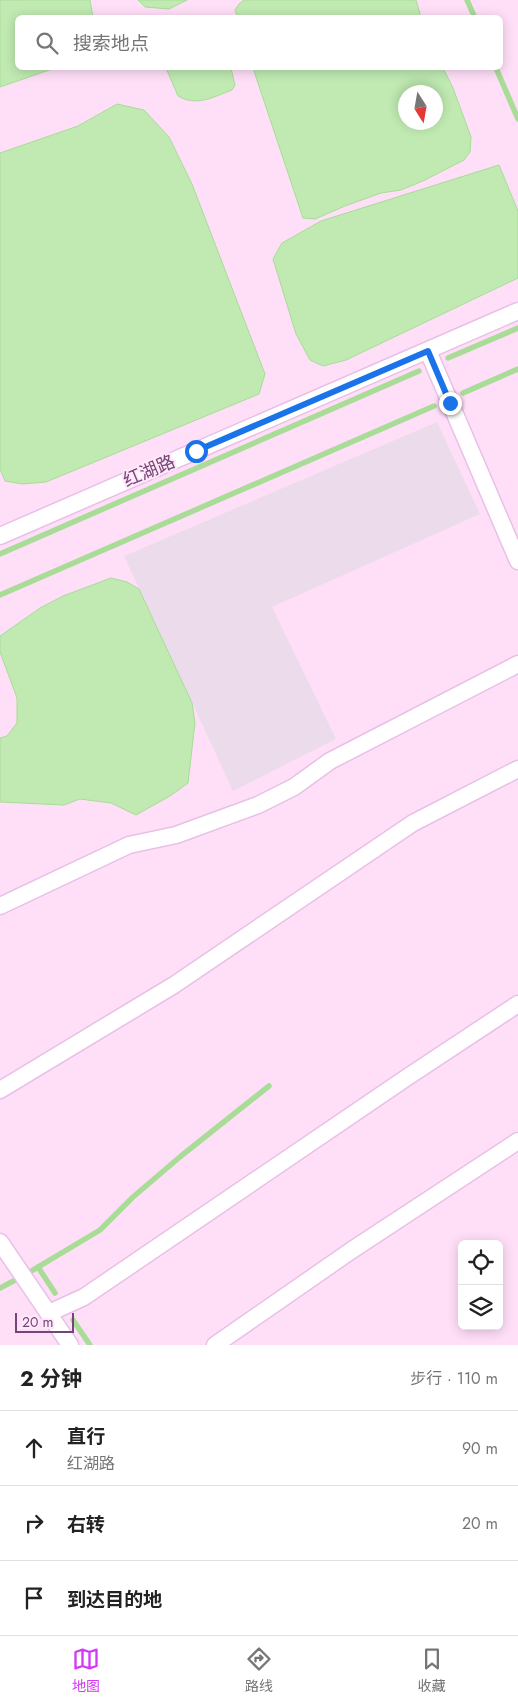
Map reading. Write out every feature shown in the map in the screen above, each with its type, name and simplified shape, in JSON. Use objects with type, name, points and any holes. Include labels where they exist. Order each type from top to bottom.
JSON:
[{"type":"street","name":"红湖路","points":[[0,536],[518,312]]},
{"type":"street","points":[[428,351],[518,560]]},
{"type":"street","points":[[0,906],[129,845],[176,835],[258,805],[294,787],[330,762],[518,664]]},
{"type":"street","points":[[0,1090],[174,984],[413,823],[518,769]]},
{"type":"street","points":[[49,1313],[84,1298],[406,1078],[518,1004]]},
{"type":"street","points":[[215,1345],[352,1250],[518,1141]]},
{"type":"street","points":[[0,1242],[70,1345]]},
{"type":"shaded area","points":[[0,0],[90,0],[93,15],[15,15],[15,70],[49,70],[0,87]]},
{"type":"shaded area","points":[[138,0],[187,0],[169,9],[145,7]]},
{"type":"shaded area","points":[[244,0],[416,0],[420,15],[236,15],[235,10]]},
{"type":"shaded area","points":[[167,70],[231,70],[235,85],[232,90],[198,101],[178,96]]},
{"type":"shaded area","points":[[254,70],[444,70],[453,88],[471,137],[470,152],[464,160],[425,180],[401,190],[381,193],[315,219],[303,218]]},
{"type":"shaded area","points":[[117,104],[144,110],[169,137],[192,184],[265,374],[259,394],[46,482],[22,484],[5,481],[0,469],[0,153],[78,126]]},
{"type":"shaded area","points":[[499,165],[518,211],[518,278],[346,360],[323,366],[310,360],[296,334],[273,259],[282,243],[321,221]]},
{"type":"shaded area","points":[[437,422],[480,514],[272,607],[336,739],[233,791],[124,556]]},
{"type":"shaded area","points":[[111,578],[127,582],[139,589],[192,703],[195,723],[188,783],[170,796],[136,815],[111,803],[80,799],[64,805],[0,802],[0,738],[7,736],[17,723],[17,698],[0,652],[0,636],[40,608],[63,596]]},
{"type":"waterway","points":[[467,0],[474,15]]},
{"type":"waterway","points":[[497,70],[518,119]]},
{"type":"waterway","points":[[448,358],[518,328]]},
{"type":"waterway","points":[[463,393],[518,369]]},
{"type":"waterway","points":[[0,554],[419,371]]},
{"type":"waterway","points":[[0,595],[434,406]]},
{"type":"waterway","points":[[0,1288],[100,1230],[133,1197],[181,1156],[269,1086]]},
{"type":"waterway","points":[[38,1267],[55,1293]]},
{"type":"waterway","points":[[73,1320],[90,1345]]},
{"type":"route","points":[[196,451],[428,351],[450,403]]}]
